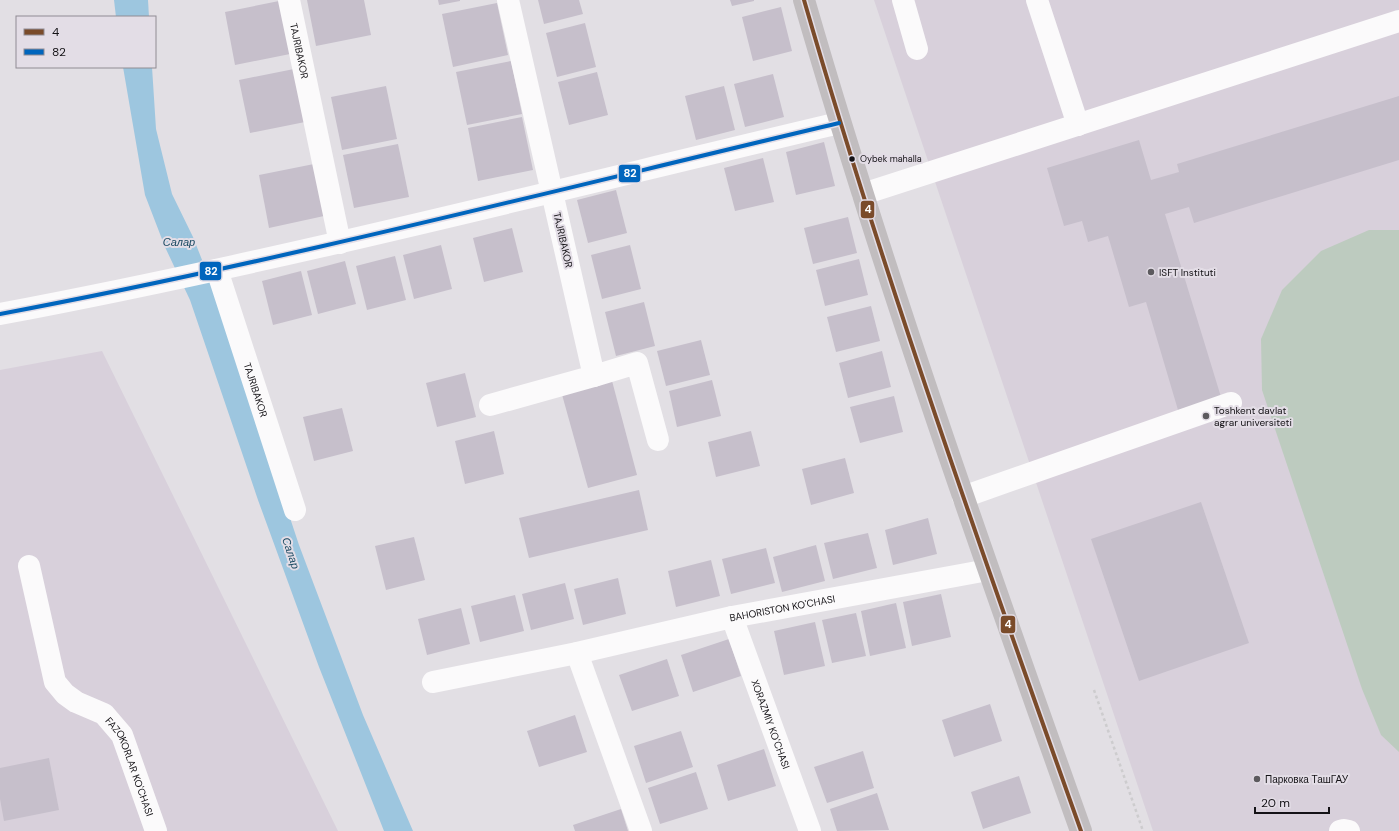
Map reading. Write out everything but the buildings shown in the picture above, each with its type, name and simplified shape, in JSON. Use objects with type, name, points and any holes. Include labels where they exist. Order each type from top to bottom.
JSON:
[{"type":"main road","points":[[804,0],[839,123],[963,497],[1081,831]]},
{"type":"street","name":"TAJRIBAKOR","points":[[289,0],[340,243]]},
{"type":"street","name":"TAJRIBAKOR","points":[[508,0],[594,376]]},
{"type":"street","points":[[903,0],[917,49]]},
{"type":"street","points":[[1037,0],[1078,125]]},
{"type":"street","points":[[863,194],[1399,20]]},
{"type":"street","points":[[0,314],[87,298],[340,243],[839,123]]},
{"type":"street","name":"TAJRIBAKOR","points":[[217,270],[295,510]]},
{"type":"street","points":[[490,405],[637,363],[658,440]]},
{"type":"street","points":[[963,497],[1231,402]]},
{"type":"street","name":"FAZOKORLAR KO'CHASI","points":[[29,566],[55,682],[65,694],[76,702],[104,714],[122,735],[156,831]]},
{"type":"street","name":"BAHORISTON KO'CHASI","points":[[433,682],[578,653],[732,617],[988,570]]},
{"type":"street","name":"XORAZMIY KO'CHASI","points":[[732,617],[810,831]]},
{"type":"street","points":[[578,653],[641,831]]},
{"type":"street","points":[[1340,831],[1349,831]]},
{"type":"path","points":[[1094,690],[1142,831]]},
{"type":"shaded area","name":"Toshkent davlat agrar universiteti","points":[[874,0],[1399,0],[1399,831],[1153,831]]},
{"type":"shaded area","points":[[102,351],[338,831],[0,831],[0,370]]},
{"type":"green space","points":[[1369,230],[1399,230],[1399,752],[1381,735],[1362,689],[1262,390],[1261,339],[1282,290],[1321,251]]},
{"type":"water","points":[[114,0],[148,0],[149,16],[116,16]]},
{"type":"water","name":"Салар","points":[[123,68],[152,68],[156,129],[172,194],[193,237],[217,298],[299,545],[363,715],[413,831],[384,831],[319,667],[258,500],[190,300],[165,247],[145,195]]},
{"type":"transit line","name":"4","points":[[804,0],[835,105],[901,313],[1008,625],[1081,831]]},
{"type":"transit line","name":"82","points":[[0,314],[316,248],[839,123]]},
{"type":"place","name":"Oybek mahalla","points":[[852,159]]},
{"type":"place","name":"ISFT Instituti","points":[[1151,272]]},
{"type":"place","name":"Toshkent davlat agrar universiteti","points":[[1206,416]]},
{"type":"place","name":"Парковка ТашГАУ","points":[[1257,779]]}]
